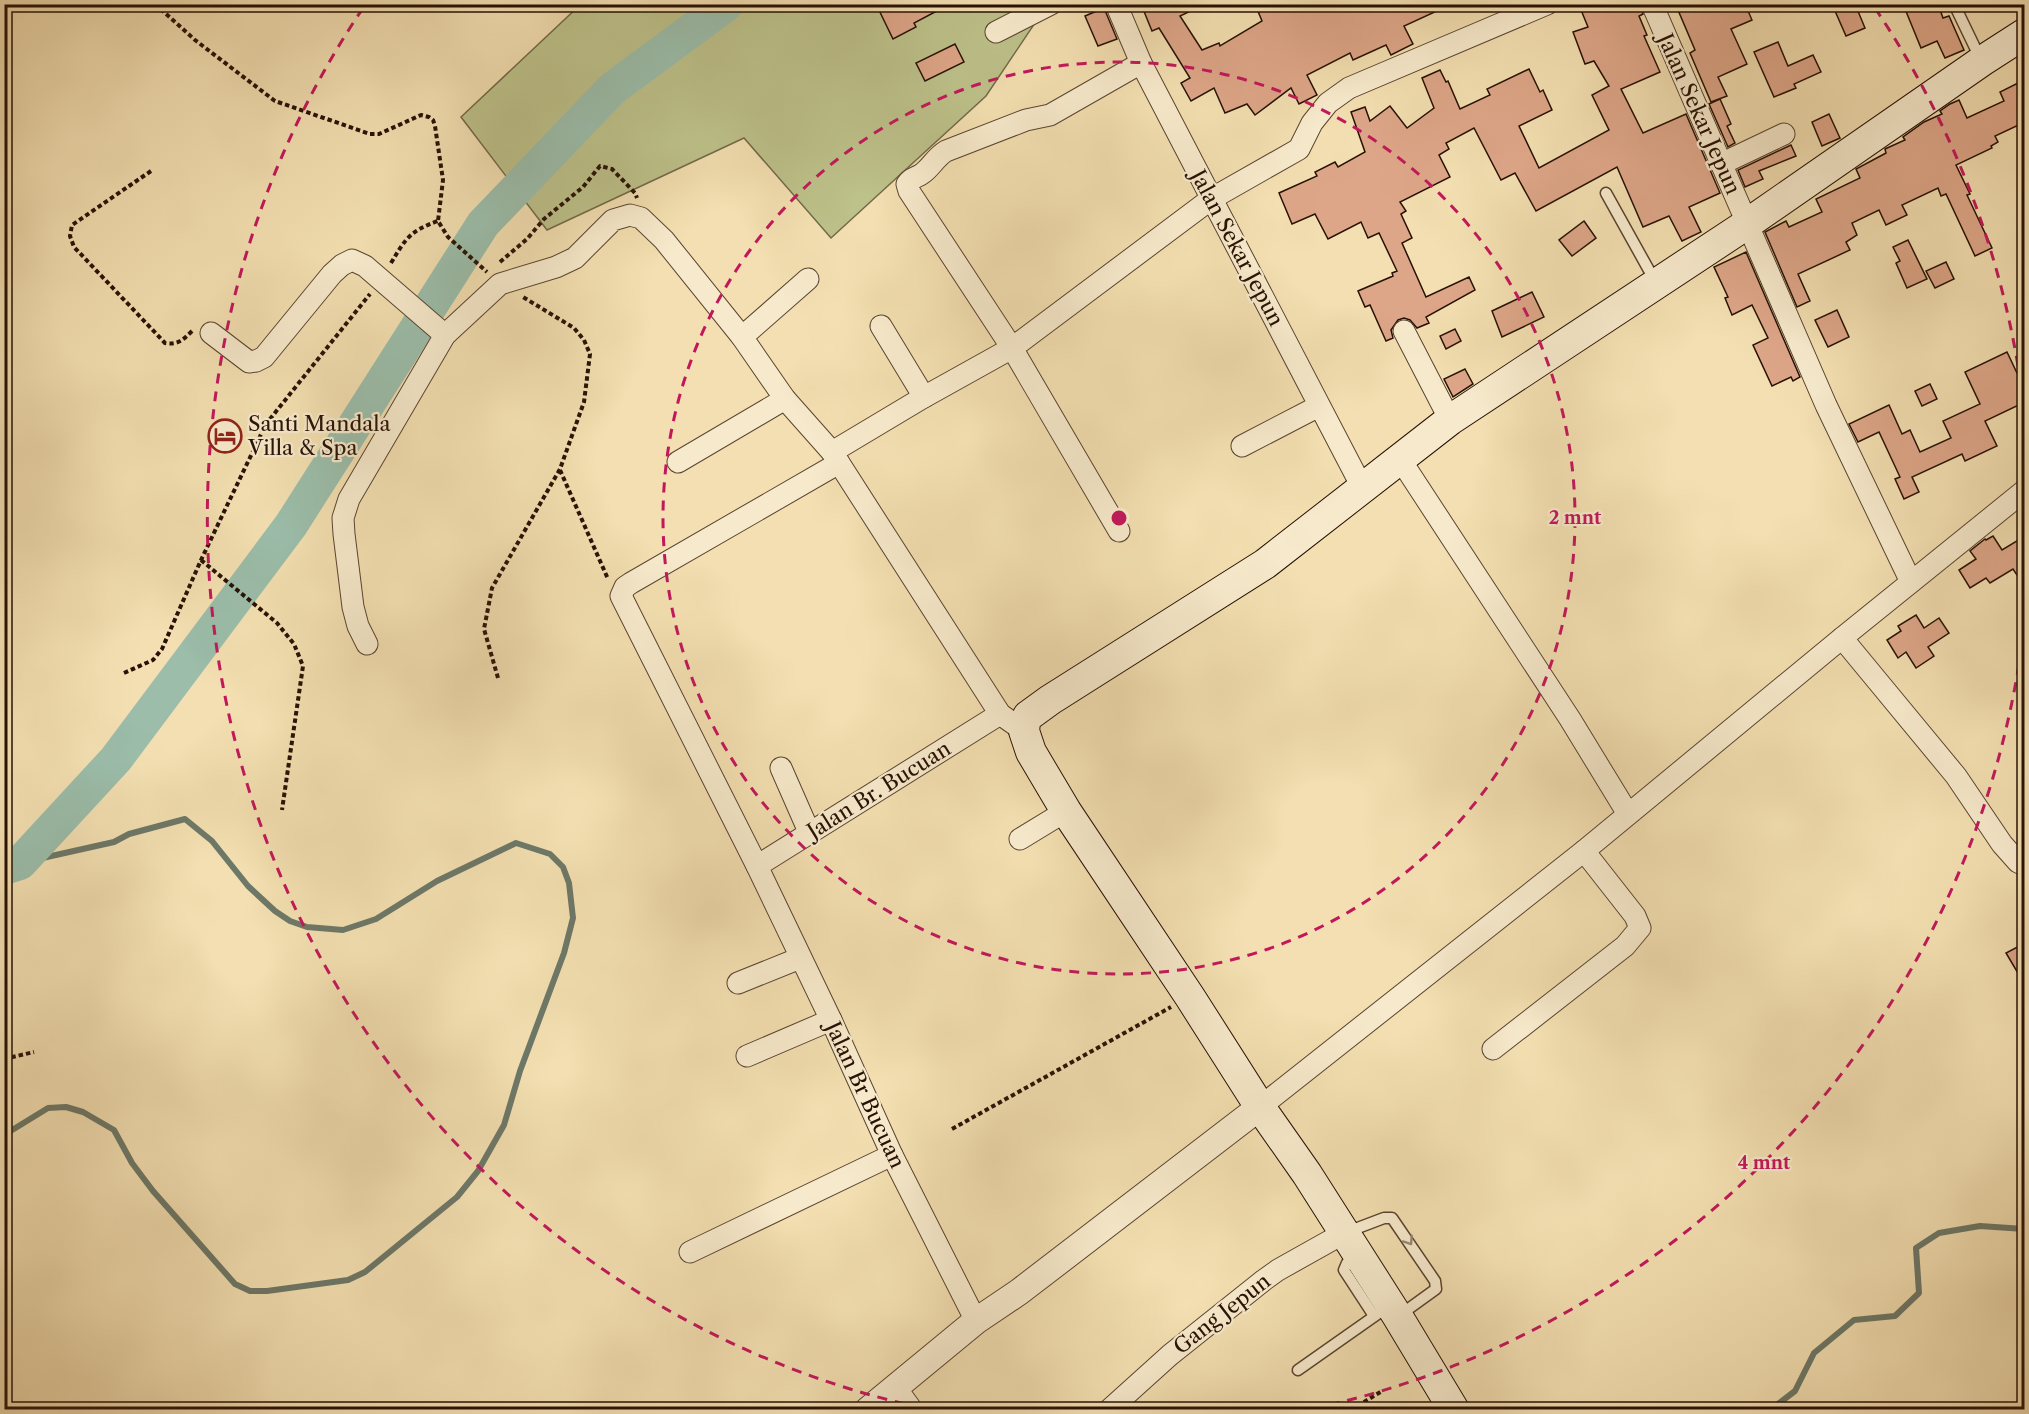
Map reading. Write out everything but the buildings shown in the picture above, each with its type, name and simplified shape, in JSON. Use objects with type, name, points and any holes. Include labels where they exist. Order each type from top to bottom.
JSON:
[{"type":"main road","points":[[1454,1410],[1388,1313],[1351,1244],[1307,1174],[1260,1107],[1066,811],[1012,723],[1028,716],[1265,564],[1450,420],[1747,224],[1982,61],[2025,34]]},
{"type":"street","points":[[996,32],[1051,4]]},
{"type":"street","name":"Jalan Sekar Jepun","points":[[1116,4],[1141,63],[1363,489]]},
{"type":"street","points":[[621,596],[625,587],[631,583],[836,457],[924,397],[1012,348],[1211,199],[1299,149],[1312,123],[1328,103],[1349,88],[1547,4]]},
{"type":"street","name":"Jalan Sekar Jepun","points":[[1652,4],[1826,405],[1911,582]]},
{"type":"street","points":[[1119,531],[1012,348],[909,191],[907,184],[908,181],[922,174],[936,158],[946,151],[1026,120],[1050,115],[1141,63]]},
{"type":"street","points":[[1721,164],[1784,134]]},
{"type":"street","points":[[366,644],[353,607],[343,518],[349,499],[442,332],[500,284],[556,267],[575,258],[613,220],[630,215],[641,218],[664,240],[742,337],[785,399],[836,457],[1012,723]]},
{"type":"street","points":[[211,333],[249,362],[264,357],[332,274],[342,264],[352,260],[359,263],[442,332]]},
{"type":"street","points":[[742,337],[808,279]]},
{"type":"street","points":[[881,326],[924,397]]},
{"type":"street","points":[[1404,331],[1450,420]]},
{"type":"street","points":[[678,462],[785,399]]},
{"type":"street","points":[[1242,446],[1319,406]]},
{"type":"street","points":[[1400,459],[1570,719],[1628,814]]},
{"type":"street","points":[[868,1410],[976,1322],[1019,1292],[1260,1107],[1584,851],[1842,638],[2025,491]]},
{"type":"street","name":"Jalan Br Bucuan","points":[[621,596],[757,866],[831,1020],[892,1155],[976,1322]]},
{"type":"street","points":[[1842,638],[1956,776],[2002,844],[2018,862],[2025,865]]},
{"type":"street","name":"Jalan Br. Bucuan","points":[[757,866],[810,834],[1012,723]]},
{"type":"street","points":[[781,768],[810,834]]},
{"type":"street","points":[[1020,839],[1066,811]]},
{"type":"street","points":[[1493,1049],[1624,946],[1640,928],[1635,916],[1584,851]]},
{"type":"street","points":[[738,983],[800,958]]},
{"type":"street","points":[[747,1056],[831,1020]]},
{"type":"street","points":[[690,1252],[892,1155]]},
{"type":"street","name":"Gang Jepun","points":[[1109,1410],[1170,1355],[1264,1280],[1351,1244]]},
{"type":"street","points":[[896,1388],[912,1410]]},
{"type":"lane","points":[[1954,4],[1982,61]]},
{"type":"lane","points":[[1606,193],[1657,284]]},
{"type":"lane","points":[[1298,1370],[1388,1313],[1436,1289],[1433,1278],[1392,1218],[1384,1218],[1351,1244]]},
{"type":"path","points":[[155,4],[195,40],[275,101],[370,134],[379,134],[421,115],[429,117],[435,126],[443,180],[438,221],[448,237],[488,273],[527,239],[544,219],[583,187],[600,166],[612,169],[636,193],[641,218]]},
{"type":"path","points":[[151,171],[72,225],[70,236],[72,242],[75,248],[165,342],[175,344],[182,341],[200,326],[211,333]]},
{"type":"path","points":[[124,673],[153,660],[162,649],[201,560],[266,424],[386,285],[406,239],[419,228],[438,221]]},
{"type":"path","points":[[498,678],[484,629],[492,588],[560,470],[584,402],[590,354],[584,340],[574,328],[500,284]]},
{"type":"path","points":[[560,470],[595,554],[610,583],[621,596]]},
{"type":"path","points":[[201,560],[277,623],[294,644],[303,666],[282,810]]},
{"type":"path","points":[[952,1129],[1190,997]]},
{"type":"path","points":[[4,1059],[34,1052]]},
{"type":"path","points":[[1351,1410],[1382,1391]]},
{"type":"green space","points":[[580,5],[1047,5],[986,96],[831,238],[744,138],[547,230],[461,117]]},
{"type":"waterway","points":[[4,868],[20,863],[116,759],[291,525],[483,224],[612,89],[727,4]]},
{"type":"waterway","points":[[4,1135],[48,1108],[66,1107],[83,1112],[114,1130],[132,1163],[153,1191],[235,1284],[250,1291],[267,1291],[348,1280],[365,1272],[457,1197],[478,1171],[504,1125],[520,1071],[564,953],[573,918],[569,883],[563,867],[550,854],[516,843],[437,881],[376,919],[343,930],[307,927],[290,921],[275,911],[248,886],[212,841],[185,819],[129,834],[114,842],[20,863]]},
{"type":"waterway","points":[[1770,1410],[1795,1391],[1814,1353],[1854,1320],[1895,1316],[1919,1293],[1916,1248],[1939,1233],[1980,1226],[2024,1229]]},
{"type":"place","name":"Santi Mandala Villa & Spa","points":[[225,436]]}]
